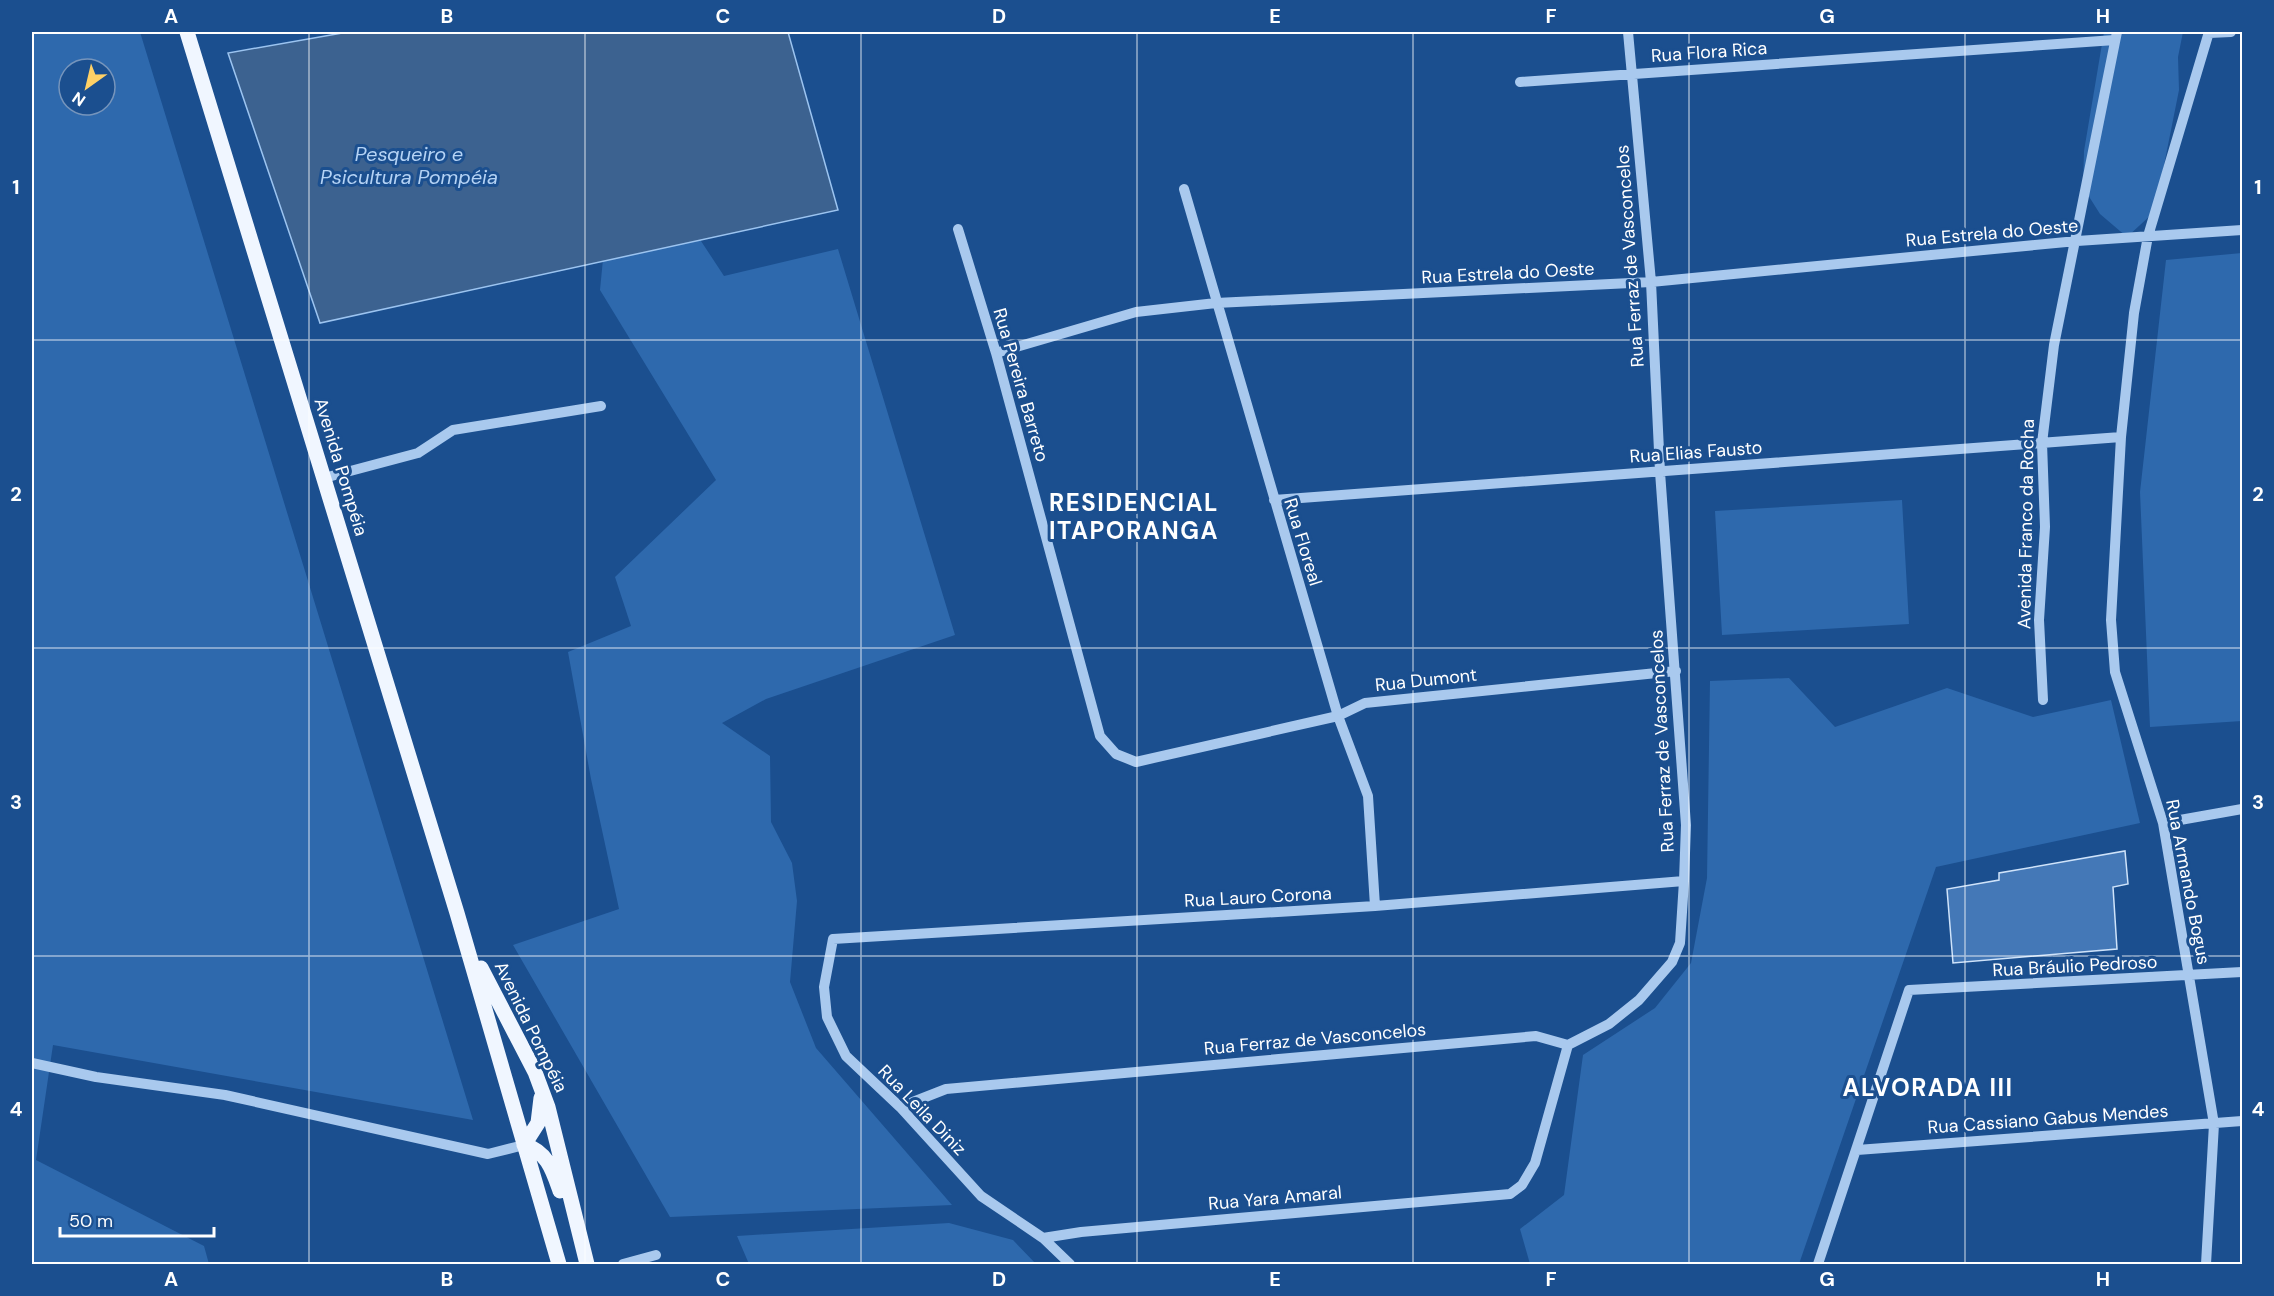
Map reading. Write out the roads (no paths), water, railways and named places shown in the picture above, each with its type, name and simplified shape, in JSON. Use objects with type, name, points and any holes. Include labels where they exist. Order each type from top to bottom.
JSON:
[{"type":"main road","name":"Avenida Pompéia","points":[[187,32],[458,913],[559,1264]]},
{"type":"main road","name":"Avenida Pompéia","points":[[458,913],[485,977],[534,1072],[548,1107],[586,1264]]},
{"type":"main road","points":[[534,1072],[541,1097],[541,1110],[533,1135],[524,1145],[537,1150],[547,1159],[586,1264]]},
{"type":"street","name":"Rua Ferraz de Vasconcelos","points":[[900,1107],[946,1089],[1536,1036],[1568,1045],[1616,1018],[1639,1000],[1672,962],[1680,943],[1686,825],[1660,472],[1651,282],[1628,32]]},
{"type":"street","points":[[2121,437],[2134,314],[2148,236],[2209,32],[2231,32]]},
{"type":"street","name":"Rua Flora Rica","points":[[1520,82],[2116,36]]},
{"type":"street","name":"Avenida Franco da Rocha","points":[[2043,700],[2039,621],[2045,527],[2042,443],[2054,345],[2077,241],[2116,36]]},
{"type":"street","name":"Rua Floreal","points":[[1184,189],[1338,716],[1368,796],[1375,906]]},
{"type":"street","name":"Rua Pereira Barreto","points":[[958,229],[996,353],[1100,736],[1116,754]]},
{"type":"street","name":"Rua Estrela do Oeste","points":[[996,353],[1136,312],[1216,303],[1651,282],[2077,241],[2242,230]]},
{"type":"street","points":[[324,478],[418,453],[453,430],[601,406]]},
{"type":"street","name":"Rua Elias Fausto","points":[[1274,500],[2121,437]]},
{"type":"street","name":"Rua Armando Bogus","points":[[2121,437],[2111,620],[2115,672],[2163,823],[2214,1124],[2206,1264]]},
{"type":"street","name":"Rua Dumont","points":[[1116,754],[1136,762],[1338,716],[1365,703],[1676,671]]},
{"type":"street","points":[[2163,823],[2242,809]]},
{"type":"street","name":"Rua Lauro Corona","points":[[833,939],[1375,906],[1684,882]]},
{"type":"street","name":"Rua Leila Diniz","points":[[833,939],[824,987],[827,1017],[846,1056],[900,1107],[981,1196],[1043,1238],[1070,1264]]},
{"type":"street","name":"Rua Bráulio Pedroso","points":[[1857,1150],[1910,990],[2189,977],[2242,972]]},
{"type":"street","name":"Rua Yara Amaral","points":[[1043,1238],[1081,1232],[1510,1194],[1522,1185],[1535,1163],[1568,1045]]},
{"type":"street","points":[[32,1063],[96,1077],[225,1095],[488,1154],[524,1145]]},
{"type":"street","name":"Rua Cassiano Gabus Mendes","points":[[1857,1150],[2242,1121]]},
{"type":"street","points":[[1818,1264],[1857,1150]]},
{"type":"street","points":[[623,1264],[656,1255]]},
{"type":"water","name":"Pesqueiro e Psicultura Pompéia","points":[[348,32],[788,32],[838,210],[320,323],[228,53]]},
{"type":"district","name":"RESIDENCIAL ITAPORANGA","points":[[1134,516]]},
{"type":"district","name":"ALVORADA III","points":[[1928,1087]]}]
